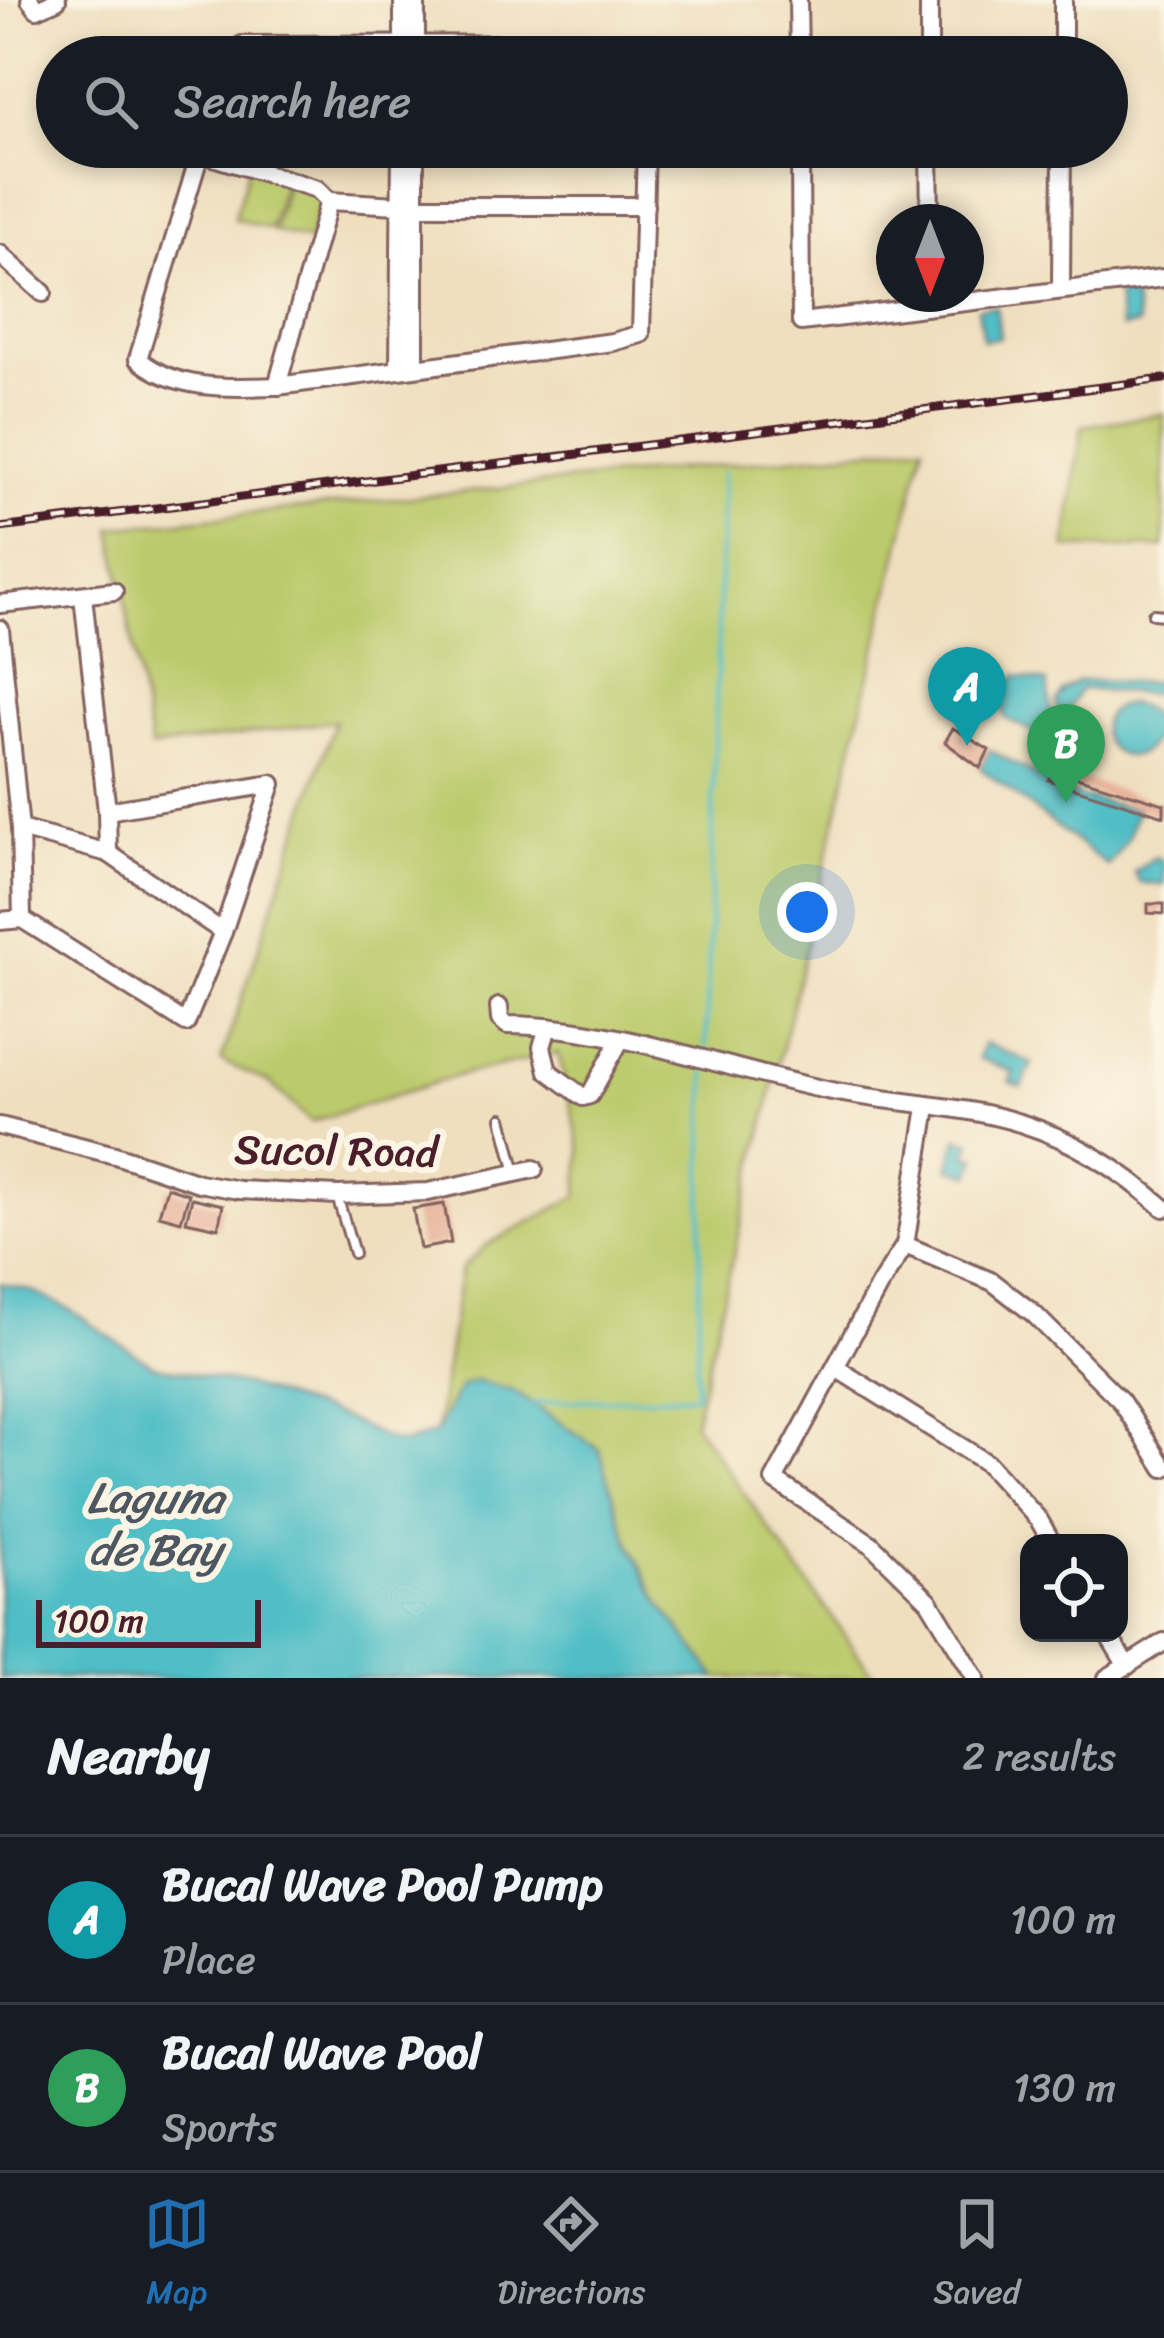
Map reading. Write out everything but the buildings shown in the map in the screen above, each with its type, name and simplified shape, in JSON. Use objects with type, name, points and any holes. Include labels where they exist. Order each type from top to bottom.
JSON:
[{"type":"street","points":[[30,0],[37,9],[57,0]]},
{"type":"street","points":[[403,0],[408,36]]},
{"type":"street","points":[[412,36],[416,0]]},
{"type":"street","points":[[799,0],[799,36]]},
{"type":"street","points":[[929,0],[929,36]]},
{"type":"street","points":[[1063,0],[1063,36]]},
{"type":"street","points":[[196,168],[138,359],[179,380],[220,388],[277,386],[613,342],[641,334],[646,168]]},
{"type":"street","points":[[254,168],[316,189],[329,201],[407,206],[645,206]]},
{"type":"street","points":[[403,168],[407,367]]},
{"type":"street","points":[[407,206],[413,168]]},
{"type":"street","points":[[800,168],[801,322],[876,309]]},
{"type":"street","points":[[929,168],[930,204]]},
{"type":"street","points":[[1061,290],[1062,168]]},
{"type":"street","points":[[277,386],[329,201]]},
{"type":"street","points":[[0,254],[43,293]]},
{"type":"street","points":[[984,295],[1164,278]]},
{"type":"street","points":[[0,604],[113,591]]},
{"type":"street","points":[[83,596],[108,853]]},
{"type":"street","points":[[0,629],[8,791],[20,830],[22,919]]},
{"type":"street","points":[[0,921],[22,919],[186,1023],[224,932],[272,784],[107,811]]},
{"type":"street","points":[[20,830],[108,853],[224,932]]},
{"type":"street","points":[[499,1007],[500,1019],[507,1025],[621,1039],[820,1089],[1021,1123],[1082,1148],[1126,1174],[1164,1208]]},
{"type":"street","points":[[548,1028],[542,1047],[548,1072],[583,1097],[590,1095],[621,1039]]},
{"type":"street","points":[[927,1107],[905,1245],[774,1480],[871,1544],[929,1601],[976,1678]]},
{"type":"street","name":"Sucol Road","points":[[0,1126],[239,1190],[337,1195],[428,1192],[525,1172]]},
{"type":"street","points":[[905,1245],[994,1282],[1034,1314],[1121,1401],[1164,1468]]},
{"type":"street","points":[[836,1369],[987,1463],[1047,1534]]},
{"type":"street","points":[[1112,1642],[1127,1666]]},
{"type":"street","points":[[1107,1678],[1164,1642]]},
{"type":"lane","points":[[1153,614],[1164,615]]},
{"type":"lane","points":[[502,1118],[525,1172]]},
{"type":"lane","points":[[337,1195],[354,1252]]},
{"type":"green space","points":[[248,168],[286,175],[270,229],[234,219]]},
{"type":"green space","points":[[289,176],[325,186],[309,241],[273,231]]},
{"type":"green space","points":[[1164,414],[1164,547],[1066,548],[1082,426]]},
{"type":"green space","points":[[924,444],[694,1423],[875,1678],[717,1678],[659,1602],[627,1538],[599,1449],[513,1391],[476,1381],[460,1387],[436,1432],[461,1269],[487,1245],[578,1196],[581,1150],[558,1053],[456,1076],[311,1122],[270,1083],[221,1061],[335,721],[151,748],[112,528]]},
{"type":"water","points":[[1133,293],[1138,325],[1121,328],[1117,295]]},
{"type":"water","points":[[996,306],[1000,337],[983,340],[979,312]]},
{"type":"water","points":[[1016,676],[1047,682],[1051,714],[1057,721],[1048,733],[1036,733],[1006,719],[1003,696]]},
{"type":"water","points":[[1078,681],[1164,683],[1164,695],[1080,689],[1068,711],[1057,709],[1062,691]]},
{"type":"water","points":[[1129,704],[1147,712],[1155,730],[1147,748],[1129,756],[1111,748],[1103,730],[1111,712]]},
{"type":"water","points":[[989,750],[1076,796],[1137,810],[1128,838],[1108,866],[980,768]]},
{"type":"water","points":[[1155,857],[1164,862],[1164,885],[1140,883],[1134,872]]},
{"type":"water","points":[[984,1043],[1032,1063],[1022,1087],[1010,1082],[1013,1072],[978,1058]]},
{"type":"water","points":[[958,1138],[971,1142],[967,1154],[977,1158],[971,1175],[949,1168]]},
{"type":"water","name":"Laguna de Bay","points":[[0,1283],[69,1309],[152,1365],[245,1385],[340,1416],[391,1441],[406,1443],[436,1432],[460,1387],[476,1381],[513,1391],[599,1449],[627,1538],[659,1602],[717,1678],[0,1678]]},
{"type":"waterway","points":[[706,1047],[723,473]]},
{"type":"waterway","points":[[534,1403],[696,1395],[706,1072]]},
{"type":"railway","points":[[0,528],[1164,379]]},
{"type":"place","name":"Bucal Wave Pool Pump","points":[[967,746]]},
{"type":"place","name":"Bucal Wave Pool","points":[[1066,803]]}]
